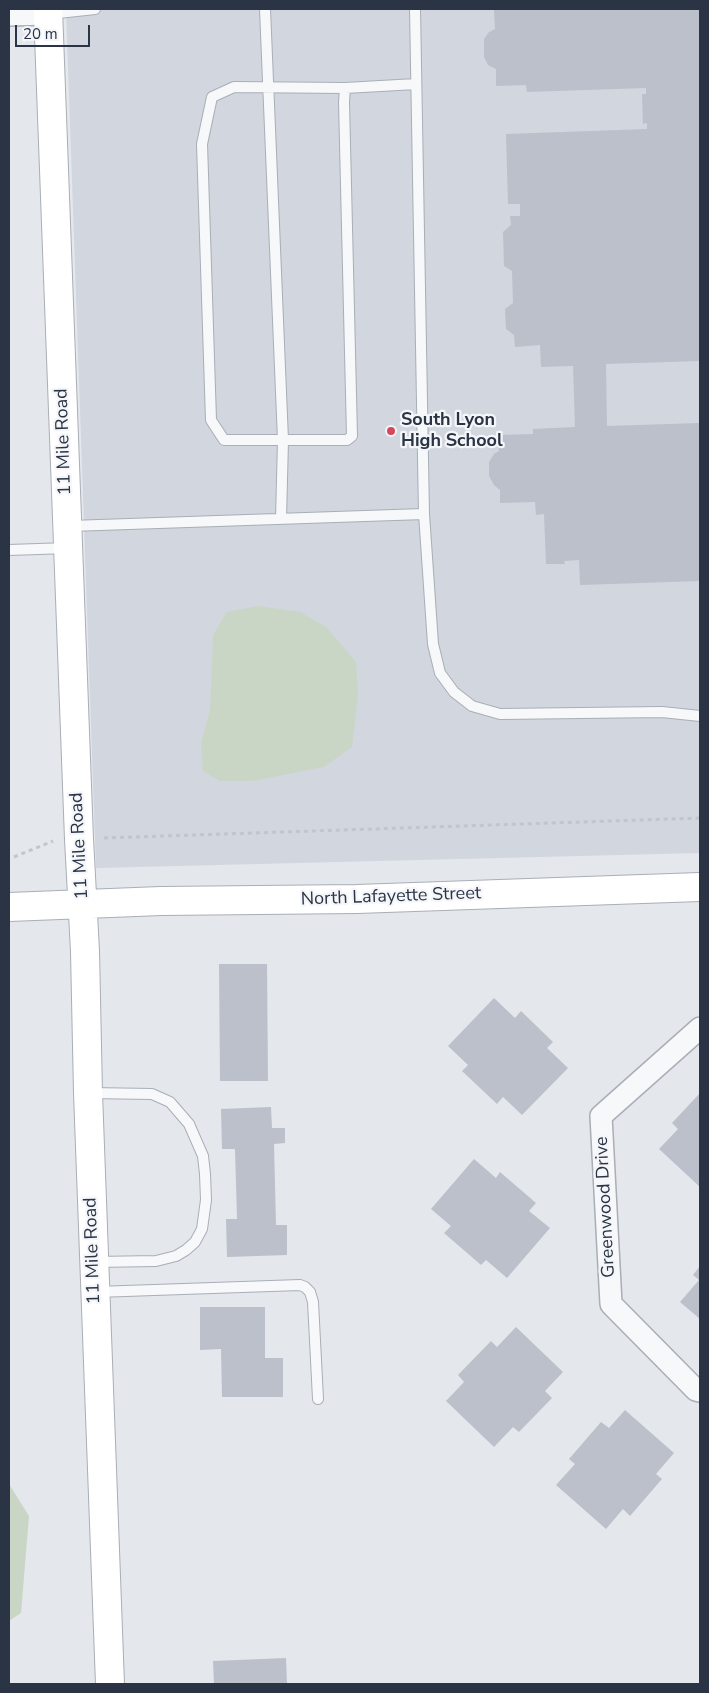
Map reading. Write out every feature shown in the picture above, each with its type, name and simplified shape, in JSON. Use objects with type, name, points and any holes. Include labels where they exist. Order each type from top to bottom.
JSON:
[{"type":"street","points":[[9,15],[49,11]]},
{"type":"street","name":"11 Mile Road","points":[[49,11],[85,952],[88,1093],[110,1684]]},
{"type":"street","name":"North Lafayette Street","points":[[9,907],[161,901],[367,898],[700,887]]},
{"type":"street","name":"Greenwood Drive","points":[[700,1028],[601,1116],[611,1304],[696,1390],[700,1391]]},
{"type":"lane","points":[[49,11],[95,9]]},
{"type":"lane","points":[[265,9],[283,440],[281,519]]},
{"type":"lane","points":[[415,9],[424,514],[433,644],[440,673],[454,692],[472,706],[500,714],[653,712],[700,716]]},
{"type":"lane","points":[[345,88],[352,436],[347,440],[224,440],[210,420],[202,144],[212,97],[234,88],[345,88],[416,84]]},
{"type":"lane","points":[[9,550],[68,537],[281,519],[424,514]]},
{"type":"lane","points":[[88,1093],[152,1094],[170,1102],[190,1124],[203,1156],[206,1200],[202,1229],[195,1242],[176,1256],[156,1261],[94,1262]]},
{"type":"lane","points":[[95,1292],[300,1285],[310,1292],[313,1302],[318,1399]]},
{"type":"path","points":[[115,838],[700,818]]},
{"type":"path","points":[[14,857],[58,839]]},
{"type":"shaded area","name":"South Lyon High School","points":[[66,9],[700,9],[700,853],[96,868]]},
{"type":"green space","points":[[258,606],[300,612],[326,627],[356,662],[358,694],[352,747],[324,767],[252,781],[220,781],[203,771],[201,744],[210,710],[213,635],[227,612]]},
{"type":"green space","points":[[9,1484],[29,1516],[21,1613],[9,1621]]},
{"type":"building","points":[[494,9],[700,9],[700,361],[606,364],[607,426],[700,423],[700,581],[580,585],[579,560],[564,561],[565,564],[546,564],[544,514],[536,515],[535,502],[500,503],[500,490],[494,485],[489,476],[489,462],[494,454],[499,451],[498,435],[533,434],[533,429],[575,427],[573,366],[541,367],[540,345],[515,347],[514,335],[506,329],[505,309],[513,303],[512,271],[504,266],[503,232],[511,225],[510,216],[520,216],[520,204],[508,204],[506,134],[647,129],[647,123],[643,124],[642,94],[646,94],[646,88],[527,92],[526,85],[496,86],[496,69],[488,65],[484,57],[484,39],[489,32],[495,29]]},
{"type":"building","points":[[219,964],[267,964],[268,1081],[220,1081]]},
{"type":"building","points":[[494,998],[515,1018],[521,1011],[553,1042],[547,1048],[568,1068],[522,1115],[503,1097],[497,1104],[462,1071],[468,1065],[448,1046]]},
{"type":"building","points":[[700,1093],[700,1187],[659,1149],[678,1129],[672,1123]]},
{"type":"building","points":[[271,1107],[272,1128],[285,1128],[285,1143],[274,1144],[276,1225],[287,1225],[287,1255],[227,1257],[226,1219],[237,1219],[235,1149],[222,1149],[221,1109]]},
{"type":"building","points":[[474,1159],[496,1178],[500,1172],[536,1203],[529,1211],[550,1228],[507,1278],[486,1260],[481,1265],[444,1233],[451,1226],[431,1209]]},
{"type":"building","points":[[700,1266],[700,1319],[680,1302],[699,1280],[693,1275]]},
{"type":"building","points":[[200,1307],[265,1307],[265,1358],[283,1358],[283,1397],[222,1397],[221,1349],[200,1350]]},
{"type":"building","points":[[516,1327],[563,1372],[545,1391],[552,1398],[519,1432],[513,1427],[494,1447],[446,1401],[464,1382],[458,1375],[491,1341],[497,1347]]},
{"type":"building","points":[[625,1410],[674,1453],[656,1474],[662,1479],[630,1516],[623,1509],[606,1529],[556,1485],[575,1464],[569,1459],[601,1422],[609,1428]]},
{"type":"building","points":[[286,1658],[287,1684],[214,1684],[213,1661]]},
{"type":"place","name":"South Lyon High School","points":[[391,431]]}]
